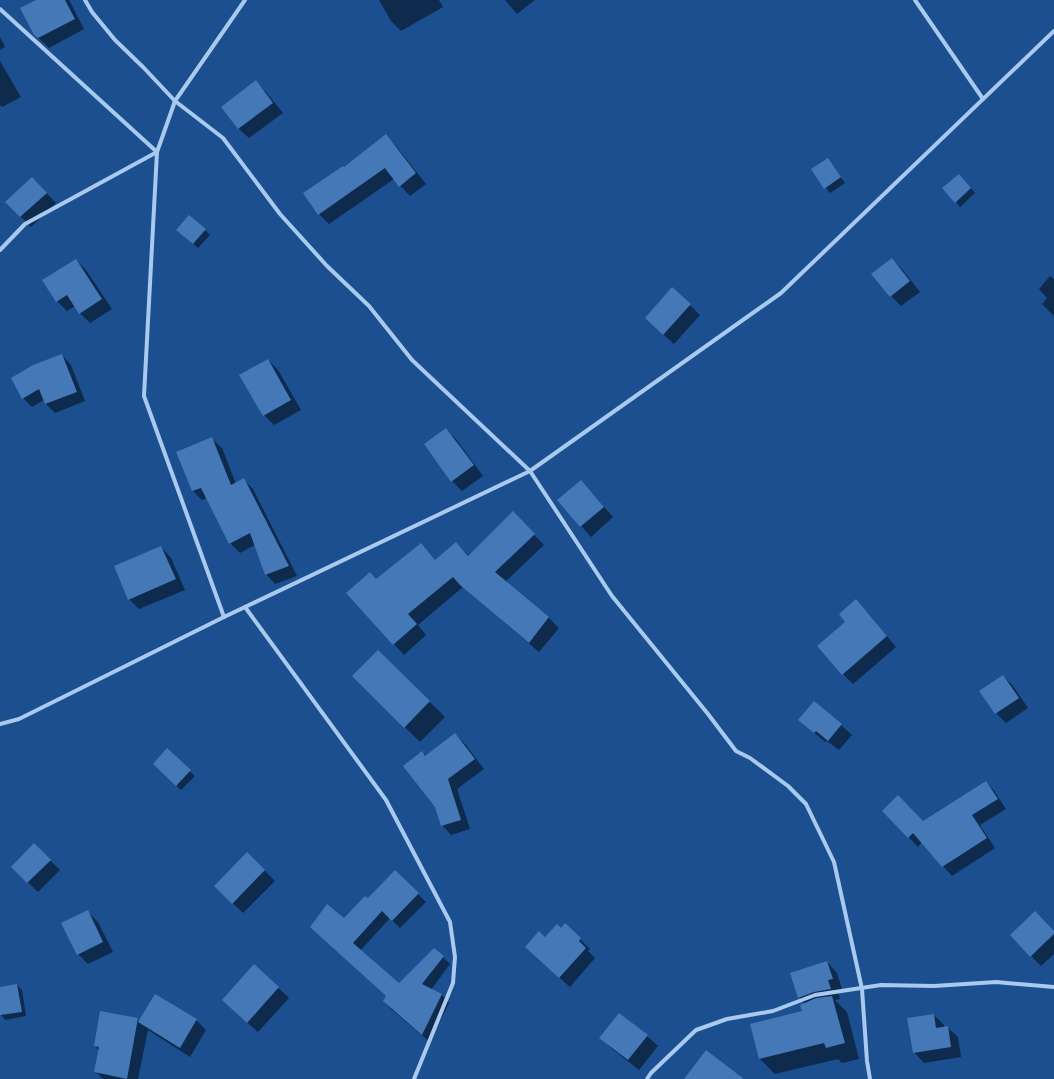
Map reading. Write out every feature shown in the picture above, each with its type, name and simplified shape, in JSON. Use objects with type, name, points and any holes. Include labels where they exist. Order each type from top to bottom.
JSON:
[{"type":"street","points":[[85,0],[92,12],[115,40],[175,101],[223,138],[280,214],[326,266],[369,306],[412,360],[530,471],[612,596],[736,751],[750,758],[788,786],[806,804],[834,862],[862,989],[867,1061],[870,1079]]},
{"type":"street","points":[[224,617],[144,396],[157,152],[175,101],[245,0]]},
{"type":"street","points":[[915,0],[983,99]]},
{"type":"street","points":[[0,9],[157,152]]},
{"type":"street","points":[[0,724],[19,719],[224,617],[530,471],[781,293],[1054,31]]},
{"type":"street","points":[[0,250],[25,224],[157,152]]},
{"type":"street","points":[[245,607],[386,800],[450,922],[455,957],[453,983],[414,1079]]},
{"type":"street","points":[[647,1079],[651,1073],[696,1030],[728,1019],[773,1011],[815,995],[881,985],[934,986],[996,982],[1054,987]]},
{"type":"building","points":[[36,0],[65,0],[75,19],[38,38],[34,35],[20,8]]},
{"type":"building","points":[[256,80],[273,103],[238,129],[221,107]]},
{"type":"building","points":[[386,134],[416,173],[399,187],[385,168],[318,215],[303,193],[343,166],[344,167]]},
{"type":"building","points":[[828,158],[841,177],[824,189],[811,169]]},
{"type":"building","points":[[959,174],[971,188],[955,203],[942,188]]},
{"type":"building","points":[[32,177],[47,193],[20,217],[5,202]]},
{"type":"building","points":[[189,215],[206,229],[193,244],[176,230]]},
{"type":"building","points":[[892,258],[910,281],[890,297],[871,274]]},
{"type":"building","points":[[76,259],[102,299],[79,314],[67,295],[56,302],[42,280]]},
{"type":"building","points":[[672,287],[691,304],[663,335],[645,318]]},
{"type":"building","points":[[62,354],[77,392],[45,404],[39,389],[22,399],[11,378],[33,365]]},
{"type":"building","points":[[268,359],[291,400],[263,416],[239,375]]},
{"type":"building","points":[[446,428],[474,465],[451,482],[424,444]]},
{"type":"building","points":[[212,437],[231,485],[244,478],[289,566],[265,575],[250,533],[229,544],[201,488],[192,491],[176,452]]},
{"type":"building","points":[[581,480],[604,507],[580,527],[557,500]]},
{"type":"building","points":[[513,511],[535,534],[495,572],[549,617],[529,643],[460,585],[453,577],[408,614],[417,624],[393,645],[346,593],[370,572],[376,579],[421,543],[435,560],[456,542],[468,556]]},
{"type":"building","points":[[161,546],[176,579],[128,600],[114,566]]},
{"type":"building","points":[[856,599],[887,636],[842,675],[817,646],[845,622],[839,614]]},
{"type":"building","points":[[378,650],[430,701],[404,728],[352,676]]},
{"type":"building","points":[[1003,675],[1019,698],[995,714],[979,691]]},
{"type":"building","points":[[814,701],[842,724],[828,741],[816,731],[814,733],[798,720]]},
{"type":"building","points":[[455,733],[475,759],[448,779],[461,820],[441,826],[435,807],[403,766],[422,751],[425,756]]},
{"type":"building","points":[[167,748],[191,770],[176,786],[153,764]]},
{"type":"building","points":[[986,781],[998,799],[972,815],[987,838],[942,867],[913,833],[908,838],[882,811],[898,795],[923,821]]},
{"type":"building","points":[[34,843],[51,860],[27,883],[11,867]]},
{"type":"building","points":[[247,852],[265,870],[232,904],[214,886]]},
{"type":"building","points":[[395,870],[419,893],[392,921],[382,911],[353,943],[399,983],[434,948],[444,956],[422,984],[442,994],[422,1035],[383,1001],[386,996],[310,927],[327,904],[344,918],[365,896],[368,898]]},
{"type":"building","points":[[88,910],[103,942],[77,955],[61,923]]},
{"type":"building","points":[[1035,911],[1054,931],[1054,934],[1030,957],[1010,935]]},
{"type":"building","points":[[565,923],[581,938],[579,941],[586,948],[559,978],[525,947],[539,931],[545,937],[557,924],[561,928]]},
{"type":"building","points":[[827,961],[833,979],[828,980],[831,989],[814,992],[798,998],[790,973]]},
{"type":"building","points":[[254,964],[279,987],[247,1023],[222,1000]]},
{"type":"building","points":[[17,984],[22,1012],[0,1015],[0,987]]},
{"type":"building","points":[[155,994],[197,1019],[180,1048],[138,1022]]},
{"type":"building","points":[[832,996],[845,1043],[826,1048],[824,1043],[759,1059],[750,1024],[802,1011],[800,1005],[816,998]]},
{"type":"building","points":[[100,1011],[138,1018],[127,1079],[94,1072],[99,1047],[94,1046]]},
{"type":"building","points":[[619,1013],[648,1035],[628,1060],[599,1038]]},
{"type":"building","points":[[934,1014],[936,1028],[948,1026],[951,1047],[913,1053],[907,1018]]},
{"type":"building","points":[[706,1050],[744,1079],[684,1079]]}]
